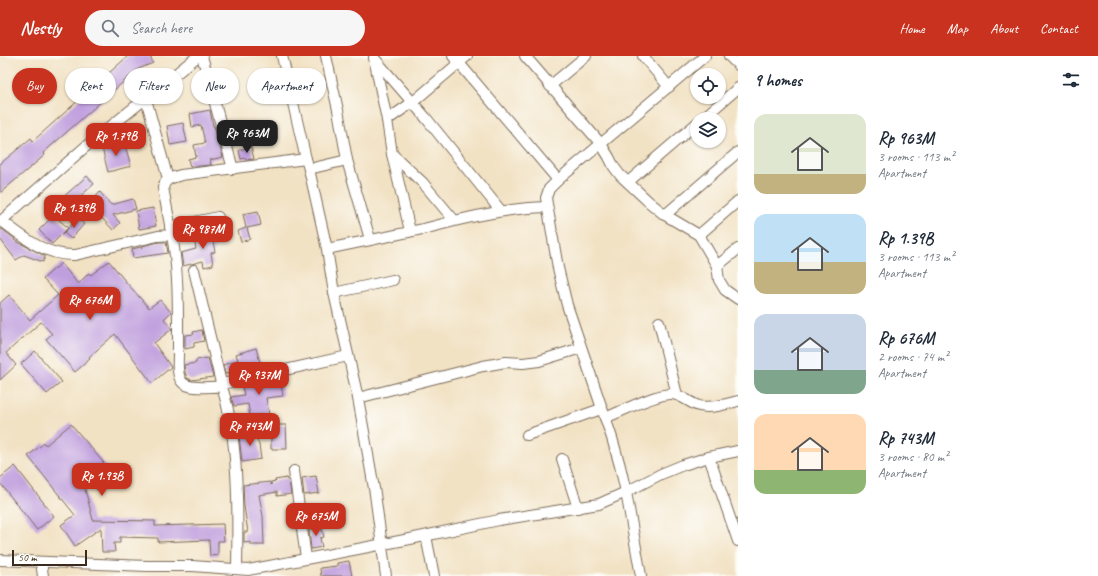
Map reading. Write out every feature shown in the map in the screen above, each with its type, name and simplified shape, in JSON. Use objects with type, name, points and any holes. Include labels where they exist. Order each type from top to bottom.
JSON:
[{"type":"street","points":[[183,68],[198,56]]},
{"type":"street","points":[[202,56],[233,169]]},
{"type":"street","points":[[282,56],[327,249],[334,293],[358,398],[375,494],[386,576]]},
{"type":"street","points":[[326,56],[347,160],[370,239]]},
{"type":"street","points":[[387,120],[413,102],[456,60],[467,56]]},
{"type":"street","points":[[525,56],[601,144],[614,167],[628,182],[665,215],[699,234],[717,266],[720,280],[725,290],[738,299]]},
{"type":"street","points":[[550,86],[586,56]]},
{"type":"street","points":[[643,56],[669,87]]},
{"type":"street","points":[[640,576],[626,492],[612,438],[581,348],[562,286],[546,198],[550,189],[558,180],[705,56]]},
{"type":"street","points":[[729,56],[738,65]]},
{"type":"street","points":[[374,57],[413,102],[501,210]]},
{"type":"street","points":[[374,57],[387,120],[392,154],[410,231]]},
{"type":"street","points":[[456,60],[558,180]]},
{"type":"street","points":[[710,112],[738,88]]},
{"type":"street","points":[[140,104],[84,148],[1,222],[32,244],[52,252],[64,255],[75,255],[158,236],[218,217]]},
{"type":"street","points":[[147,104],[168,179]]},
{"type":"street","points":[[628,182],[690,129]]},
{"type":"street","points":[[665,215],[738,152]]},
{"type":"street","points":[[392,154],[423,183],[454,220]]},
{"type":"street","points":[[347,160],[233,169],[181,175],[168,179],[164,183],[163,188],[176,266],[180,378],[184,384],[191,387],[222,385],[348,356]]},
{"type":"street","points":[[699,234],[738,201]]},
{"type":"street","points":[[327,249],[501,210],[547,207]]},
{"type":"street","points":[[717,266],[738,249]]},
{"type":"street","points":[[194,270],[227,401],[235,463],[237,500],[237,568]]},
{"type":"street","points":[[334,293],[393,280]]},
{"type":"street","points":[[659,322],[677,395]]},
{"type":"street","points":[[358,398],[483,366],[506,362],[523,363],[539,361],[581,348]]},
{"type":"street","points":[[528,434],[670,394],[677,395],[699,406],[727,404],[738,401]]},
{"type":"street","points":[[0,560],[237,568],[248,573],[306,558],[381,545],[499,520],[599,504],[683,465],[709,457],[738,451]]},
{"type":"street","points":[[709,457],[738,541]]},
{"type":"street","points":[[562,459],[578,508]]},
{"type":"street","points":[[294,471],[306,558]]},
{"type":"street","points":[[426,536],[434,576]]},
{"type":"street","points":[[41,562],[43,576]]},
{"type":"building","points":[[128,56],[150,56],[153,63],[140,68],[124,68],[124,81],[116,88],[116,68],[115,68]]},
{"type":"building","points":[[74,104],[98,104],[43,153],[45,155],[0,193],[0,164],[31,138],[33,141]]},
{"type":"building","points":[[210,110],[213,126],[223,157],[210,160],[211,165],[190,167],[188,159],[196,157],[194,145],[205,143],[201,125],[192,127],[190,114]]},
{"type":"building","points":[[183,123],[187,142],[170,145],[167,126]]},
{"type":"building","points":[[124,142],[131,166],[108,172],[102,148]]},
{"type":"building","points":[[251,147],[254,159],[241,159],[239,150]]},
{"type":"building","points":[[87,176],[94,184],[59,215],[52,207]]},
{"type":"building","points":[[100,192],[111,205],[133,199],[136,209],[113,215],[120,223],[113,230],[101,217],[98,219],[88,206]]},
{"type":"building","points":[[153,208],[156,226],[139,229],[136,211]]},
{"type":"building","points":[[258,211],[261,225],[247,228],[250,239],[241,242],[238,231],[246,228],[243,214]]},
{"type":"building","points":[[54,215],[68,228],[52,244],[39,230]]},
{"type":"building","points":[[77,219],[84,224],[71,239],[64,233]]},
{"type":"building","points":[[2,229],[15,239],[14,240],[45,256],[43,262],[24,255],[16,260],[0,239],[0,230]]},
{"type":"building","points":[[224,232],[226,240],[213,242],[215,252],[211,253],[213,265],[204,267],[203,261],[183,266],[181,253],[196,249],[194,238]]},
{"type":"building","points":[[166,242],[168,253],[133,258],[132,249],[143,248],[142,246]]},
{"type":"building","points":[[109,261],[149,308],[160,300],[171,312],[164,319],[172,329],[154,343],[171,367],[152,383],[115,334],[89,357],[90,359],[75,372],[46,339],[52,334],[41,322],[6,353],[16,365],[0,380],[0,303],[9,295],[30,320],[58,295],[43,279],[61,263],[78,284],[89,273],[91,275]]},
{"type":"building","points":[[202,330],[204,341],[194,343],[194,347],[185,349],[185,335],[194,334],[193,332]]},
{"type":"building","points":[[256,348],[260,362],[238,368],[225,374],[223,365],[238,360],[236,354]]},
{"type":"building","points":[[35,351],[62,382],[47,394],[21,364]]},
{"type":"building","points":[[208,358],[213,377],[192,380],[187,378],[184,365],[196,363],[196,360]]},
{"type":"building","points":[[280,378],[283,396],[266,398],[269,414],[250,416],[248,404],[234,406],[231,397],[244,395],[242,386]]},
{"type":"building","points":[[71,424],[114,475],[97,490],[80,470],[93,520],[155,521],[155,526],[223,524],[224,541],[218,541],[218,555],[210,556],[209,540],[158,542],[158,538],[120,537],[120,543],[114,543],[115,552],[102,552],[101,528],[75,546],[61,525],[75,515],[28,456],[44,443],[46,445]]},
{"type":"building","points":[[286,425],[287,449],[271,449],[271,426]]},
{"type":"building","points":[[254,431],[259,445],[261,459],[242,462],[239,436]]},
{"type":"building","points":[[15,466],[54,516],[37,530],[0,483],[0,478]]},
{"type":"building","points":[[316,476],[319,493],[304,495],[302,478]]},
{"type":"building","points":[[287,478],[287,480],[289,480],[291,494],[277,496],[277,492],[259,495],[263,516],[264,545],[251,545],[251,542],[244,543],[244,532],[248,532],[244,506],[243,485],[270,482],[271,485],[271,482],[276,481],[275,480]]},
{"type":"building","points":[[321,526],[324,537],[320,538],[322,547],[311,549],[309,530]]},
{"type":"building","points":[[349,561],[352,576],[321,576],[320,568],[337,566],[337,563]]}]
